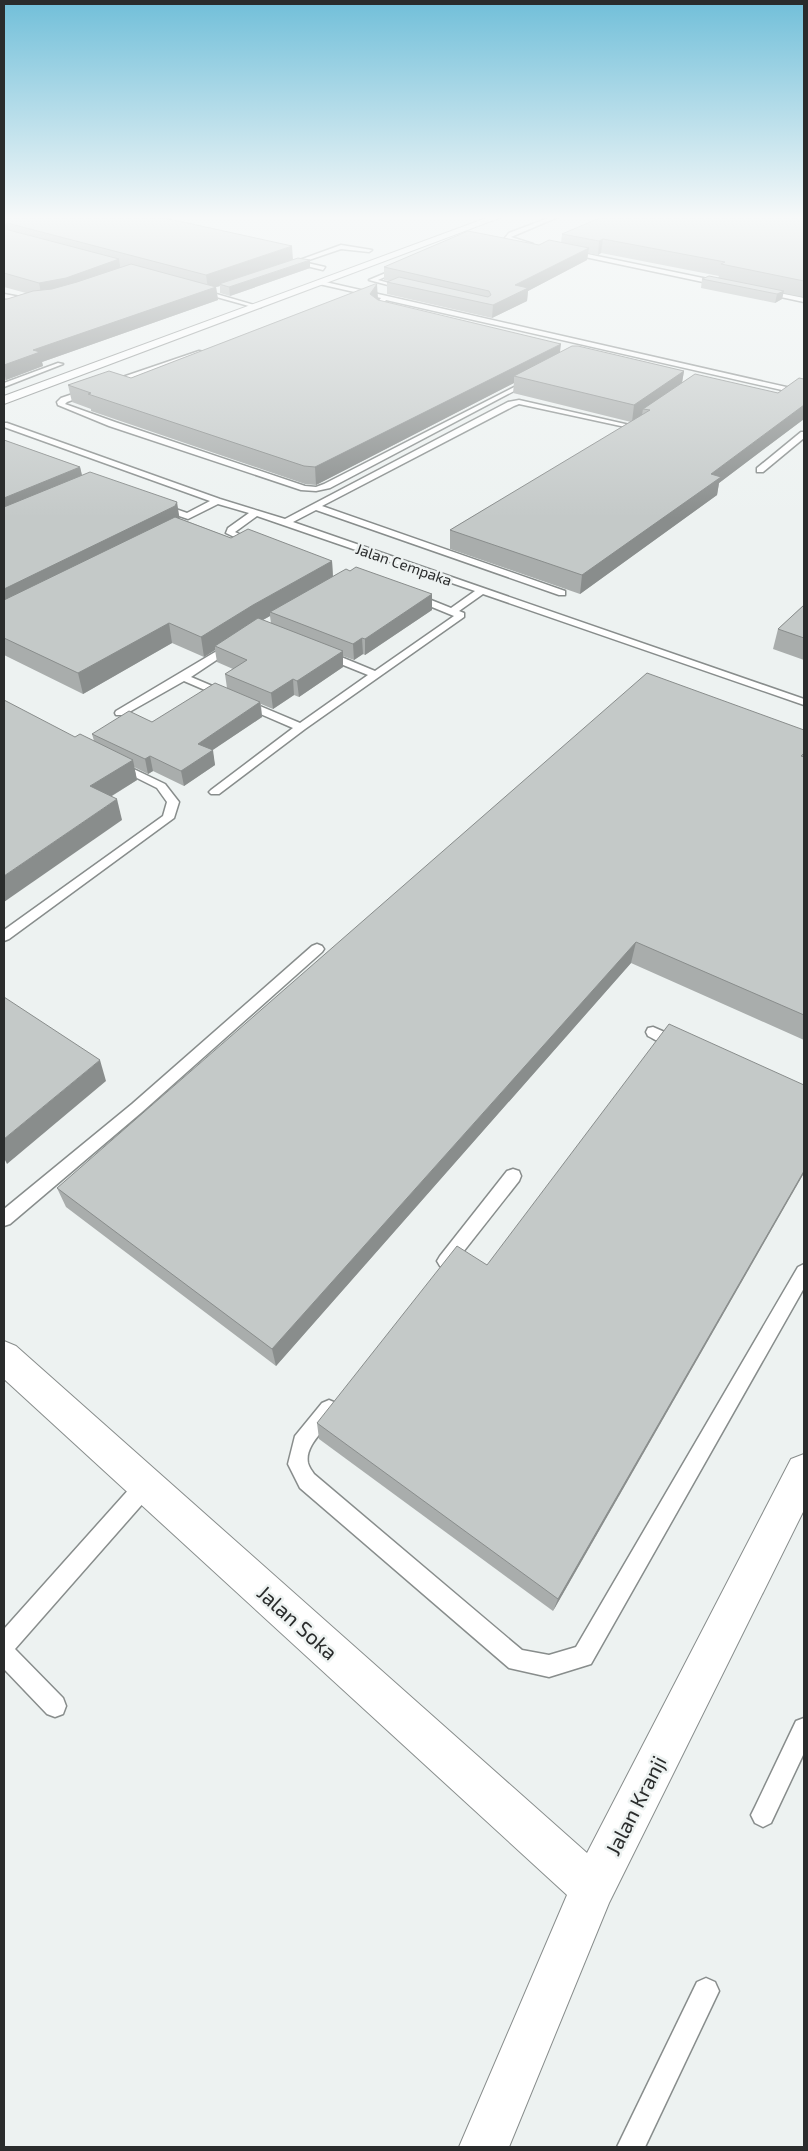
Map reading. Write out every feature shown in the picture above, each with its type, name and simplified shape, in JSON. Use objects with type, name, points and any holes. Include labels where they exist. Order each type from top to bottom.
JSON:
[{"type":"street","points":[[4,400],[230,317]]},
{"type":"street","name":"Jalan Soka","points":[[4,1357],[593,1888]]},
{"type":"street","name":"Jalan Kranji","points":[[484,2147],[593,1888],[804,1472]]},
{"type":"lane","points":[[466,317],[708,375],[800,392],[804,387]]},
{"type":"lane","points":[[213,347],[64,400],[61,402],[62,405],[112,424],[304,488],[316,489],[327,486],[538,378]]},
{"type":"lane","points":[[4,385],[60,364]]},
{"type":"lane","points":[[286,522],[518,402],[528,402],[633,424],[622,432]]},
{"type":"lane","name":"Jalan Cempaka","points":[[4,425],[45,443],[217,501],[286,522],[804,702]]},
{"type":"lane","points":[[760,470],[804,434]]},
{"type":"lane","points":[[150,502],[187,520],[217,501]]},
{"type":"lane","points":[[316,507],[562,593]]},
{"type":"lane","points":[[255,513],[231,530],[230,534],[267,548]]},
{"type":"lane","points":[[436,575],[463,559]]},
{"type":"lane","points":[[453,611],[481,591]]},
{"type":"lane","points":[[215,792],[301,727],[461,615],[407,594]]},
{"type":"lane","points":[[120,713],[183,677],[244,637]]},
{"type":"lane","points":[[314,650],[377,675]]},
{"type":"lane","points":[[183,677],[301,727]]},
{"type":"lane","points":[[4,936],[168,818],[173,802],[161,786],[111,761]]},
{"type":"lane","points":[[4,1218],[137,1108],[317,949]]},
{"type":"lane","points":[[653,1032],[689,1049]]},
{"type":"lane","points":[[432,1278],[513,1176]]},
{"type":"lane","points":[[339,1396],[302,1443],[298,1464],[307,1481],[517,1660],[550,1666],[582,1656],[804,1272]]},
{"type":"lane","points":[[4,1645],[146,1485]]},
{"type":"lane","points":[[4,1654],[55,1706]]},
{"type":"lane","points":[[763,1815],[804,1729]]},
{"type":"lane","points":[[631,2147],[706,1991]]},
{"type":"building","points":[[4,317],[128,317],[33,350],[40,352],[4,365]]},
{"type":"building","points":[[288,317],[450,317],[561,344],[315,467],[304,466],[88,394],[91,393],[68,385],[109,371],[131,378]]},
{"type":"building","points":[[572,346],[684,371],[634,405],[514,376]]},
{"type":"building","points":[[695,374],[778,393],[799,378],[804,379],[804,405],[711,474],[721,477],[582,575],[450,530],[650,410],[643,409]]},
{"type":"building","points":[[4,440],[80,467],[4,498]]},
{"type":"building","points":[[90,472],[177,502],[175,506],[4,589],[4,507]]},
{"type":"building","points":[[175,517],[231,538],[248,529],[332,561],[253,605],[201,637],[169,623],[78,673],[4,638],[4,600]]},
{"type":"building","points":[[356,567],[432,594],[365,639],[362,638],[353,644],[270,612],[346,569],[350,571]]},
{"type":"building","points":[[804,605],[804,638],[778,629]]},
{"type":"building","points":[[258,618],[343,651],[297,681],[293,679],[271,693],[225,674],[247,660],[215,646]]},
{"type":"building","points":[[647,673],[804,730],[804,753],[801,756],[804,757],[804,1015],[636,942],[272,1349],[57,1188]]},
{"type":"building","points":[[215,683],[260,702],[198,744],[213,750],[181,771],[150,756],[145,759],[92,734],[129,711],[152,722]]},
{"type":"building","points":[[4,700],[75,737],[80,734],[133,760],[90,786],[117,799],[4,876]]},
{"type":"building","points":[[4,997],[100,1060],[4,1139]]},
{"type":"building","points":[[669,1024],[804,1085],[804,1171],[558,1599],[317,1423],[457,1246],[487,1265]]}]
